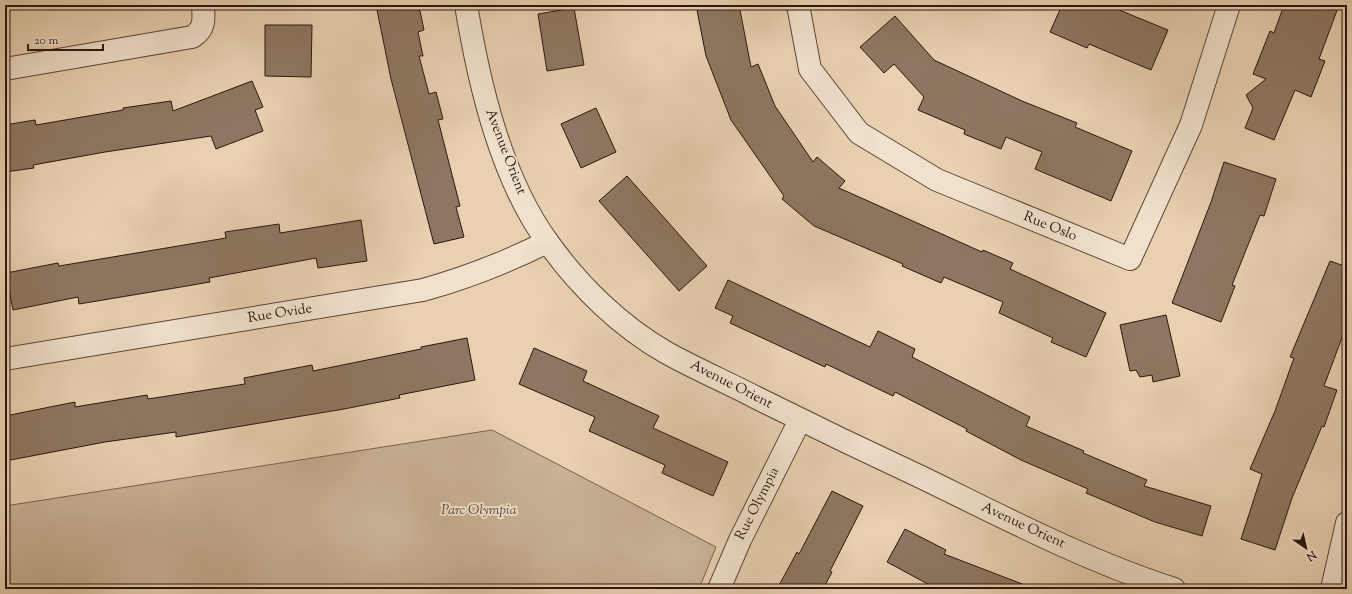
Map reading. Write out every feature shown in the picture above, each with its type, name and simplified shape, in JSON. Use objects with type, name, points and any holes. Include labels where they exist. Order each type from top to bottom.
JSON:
[{"type":"street","points":[[5,69],[192,37],[202,30],[204,24],[203,5]]},
{"type":"street","name":"Avenue Orient","points":[[466,5],[474,52],[485,99],[508,167],[526,207],[547,242],[593,296],[628,327],[666,352],[800,420],[1124,572],[1174,589]]},
{"type":"street","name":"Rue Oslo","points":[[798,5],[810,69],[859,133],[937,180],[1130,260],[1191,125],[1229,5]]},
{"type":"street","name":"Rue Ovide","points":[[5,359],[423,290],[449,283],[495,266],[547,242]]},
{"type":"street","name":"Rue Olympia","points":[[719,589],[740,540],[800,420]]},
{"type":"street","points":[[1332,589],[1347,523]]},
{"type":"green space","name":"Parc Olympia","points":[[492,430],[716,547],[699,589],[5,589],[5,506]]},
{"type":"building","points":[[376,5],[413,5],[413,8],[420,11],[424,30],[418,32],[423,56],[419,56],[429,94],[436,92],[443,119],[438,120],[460,206],[456,207],[464,237],[434,244],[391,79]]},
{"type":"building","points":[[696,5],[739,5],[751,67],[758,64],[775,106],[813,162],[817,157],[845,181],[839,188],[982,252],[983,250],[1013,263],[1010,269],[1106,313],[1086,357],[1051,342],[1053,338],[999,313],[1003,302],[944,277],[941,283],[902,266],[903,264],[814,226],[782,199],[784,196],[731,120],[706,56]]},
{"type":"building","points":[[1062,5],[1107,5],[1168,30],[1151,70],[1089,44],[1087,48],[1050,32]]},
{"type":"building","points":[[1284,5],[1339,5],[1319,59],[1325,61],[1311,97],[1295,90],[1274,140],[1245,128],[1253,108],[1246,95],[1266,79],[1253,74],[1270,31],[1274,33]]},
{"type":"building","points":[[574,8],[584,65],[547,71],[538,14]]},
{"type":"building","points":[[895,16],[934,60],[1022,101],[1077,123],[1075,127],[1132,151],[1111,201],[1035,169],[1042,152],[1006,137],[1001,149],[964,134],[965,130],[918,110],[924,97],[894,64],[884,73],[860,47]]},
{"type":"building","points":[[265,25],[312,25],[311,77],[265,76]]},
{"type":"building","points":[[252,81],[263,107],[255,110],[263,131],[216,149],[211,136],[105,152],[33,165],[34,168],[5,172],[5,125],[35,120],[36,125],[123,110],[123,108],[171,101],[173,111]]},
{"type":"building","points":[[596,108],[616,152],[581,168],[561,124]]},
{"type":"building","points":[[1224,162],[1276,179],[1264,216],[1260,215],[1232,285],[1235,286],[1221,322],[1172,303],[1211,202]]},
{"type":"building","points":[[627,176],[707,266],[679,291],[599,201]]},
{"type":"building","points":[[361,220],[367,261],[318,268],[316,258],[209,278],[210,282],[181,287],[79,304],[78,297],[13,310],[6,273],[58,263],[59,266],[226,238],[225,232],[279,224],[280,233]]},
{"type":"building","points":[[1330,261],[1347,267],[1347,324],[1324,386],[1337,390],[1324,427],[1322,426],[1292,498],[1275,550],[1241,539],[1262,474],[1250,469],[1275,411],[1294,358],[1290,357]]},
{"type":"building","points":[[728,280],[870,347],[878,331],[915,349],[912,357],[1030,417],[1026,426],[1084,451],[1083,453],[1147,480],[1144,486],[1211,506],[1202,536],[1155,522],[1086,493],[1088,489],[1021,460],[966,431],[967,429],[895,392],[893,396],[826,364],[825,367],[730,323],[733,316],[715,308]]},
{"type":"building","points":[[1166,315],[1180,376],[1153,382],[1152,375],[1140,377],[1136,370],[1130,371],[1120,325]]},
{"type":"building","points":[[467,338],[475,380],[399,395],[400,398],[344,409],[176,437],[176,432],[105,442],[5,461],[5,416],[75,402],[75,407],[147,395],[148,399],[245,384],[244,378],[312,365],[313,371]]},
{"type":"building","points":[[534,348],[587,371],[583,381],[659,416],[653,428],[728,462],[713,496],[662,473],[665,465],[589,431],[595,417],[519,384]]},
{"type":"building","points":[[832,491],[863,506],[830,571],[832,572],[823,589],[777,589],[797,552],[799,554]]},
{"type":"building","points":[[905,529],[946,550],[944,554],[1030,587],[1030,589],[937,589],[887,562]]}]
